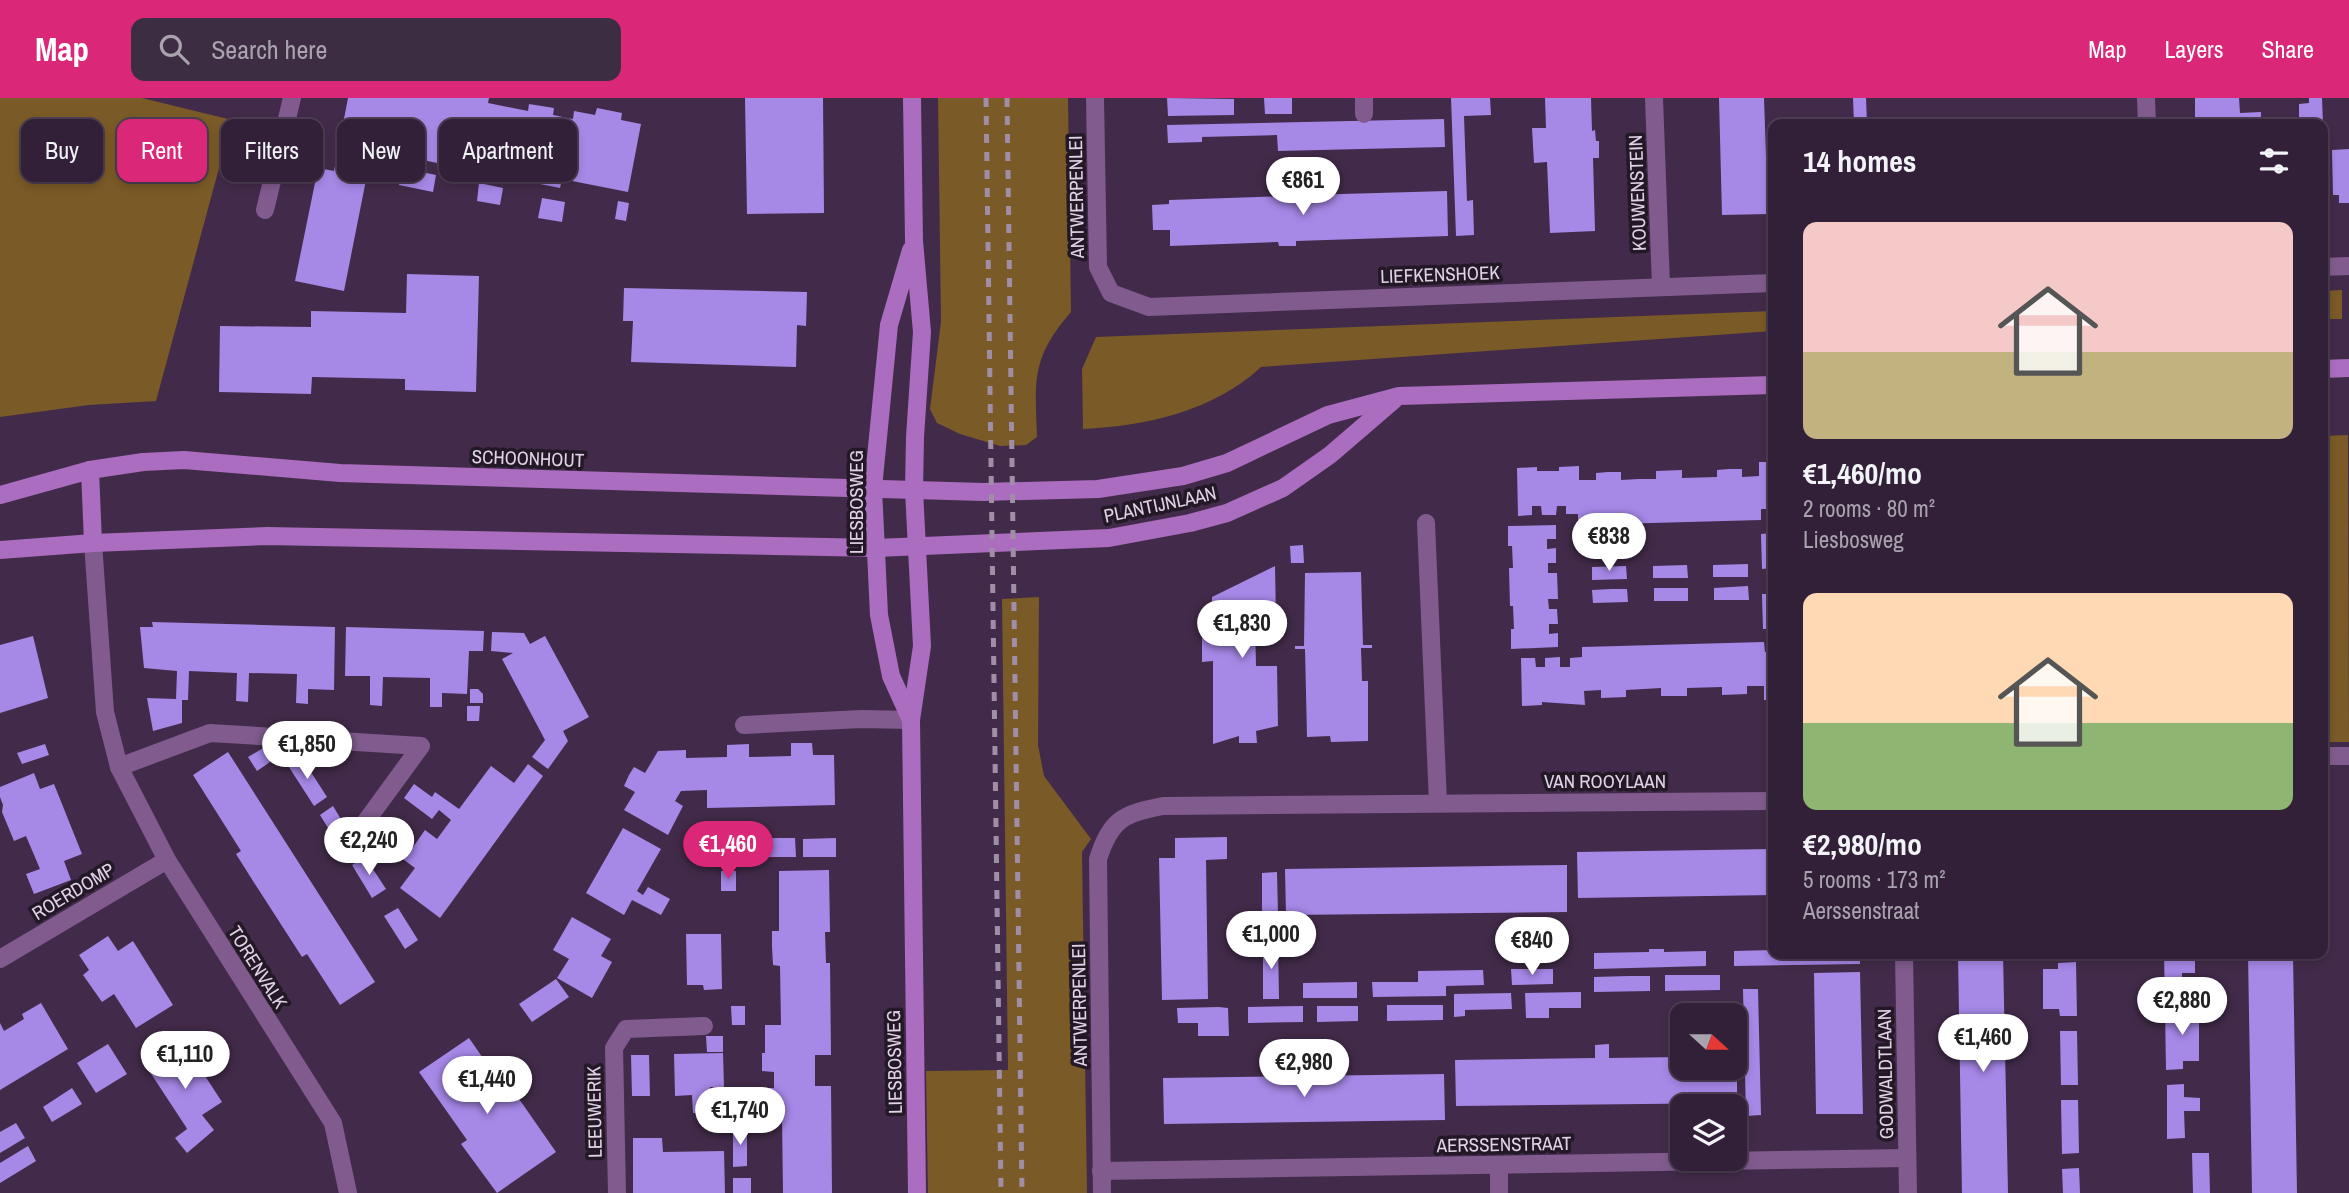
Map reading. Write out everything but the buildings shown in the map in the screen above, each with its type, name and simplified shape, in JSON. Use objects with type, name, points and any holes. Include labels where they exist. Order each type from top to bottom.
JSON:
[{"type":"main road","name":"LIESBOSWEG","points":[[912,98],[914,242],[922,332],[914,490],[922,646],[911,720],[917,1193]]},
{"type":"main road","name":"LIESBOSWEG","points":[[911,720],[891,676],[879,615],[873,488],[889,325],[914,242]]},
{"type":"main road","points":[[2328,369],[2349,368]]},
{"type":"main road","name":"PLANTIJNLAAN","points":[[1059,490],[1098,489],[1183,476],[1227,463],[1328,415],[1399,396],[1768,384]]},
{"type":"main road","name":"PLANTIJNLAAN","points":[[917,545],[1109,538],[1227,513],[1283,488],[1330,456],[1399,396]]},
{"type":"main road","name":"SCHOONHOUT","points":[[0,495],[90,470],[184,460],[340,473],[991,493],[1059,490]]},
{"type":"main road","points":[[90,470],[93,543]]},
{"type":"main road","points":[[0,550],[93,543],[267,536],[876,548],[917,545]]},
{"type":"street","points":[[265,210],[292,98]]},
{"type":"street","name":"ANTWERPENLEI","points":[[1095,98],[1098,268],[1111,293]]},
{"type":"street","name":"KOUWENSTEIN","points":[[1654,98],[1661,286]]},
{"type":"street","points":[[2146,98],[2147,119]]},
{"type":"street","points":[[2328,267],[2349,266]]},
{"type":"street","name":"LIEFKENSHOEK","points":[[1111,293],[1149,307],[1768,283]]},
{"type":"street","points":[[1426,523],[1438,803]]},
{"type":"street","name":"TORENVALK","points":[[93,543],[105,712],[118,767],[167,860],[333,1124],[348,1193]]},
{"type":"street","points":[[744,726],[861,719],[911,720]]},
{"type":"street","points":[[118,767],[210,733],[421,746],[364,824]]},
{"type":"street","points":[[2328,756],[2349,756]]},
{"type":"street","name":"VAN ROOYLAAN","points":[[1116,822],[1139,811],[1163,806],[1768,801]]},
{"type":"street","name":"ANTWERPENLEI","points":[[1102,1193],[1098,859],[1105,838],[1116,822]]},
{"type":"street","name":"ROERDOMP","points":[[0,959],[167,860]]},
{"type":"street","name":"GODWALDTLAAN","points":[[1903,959],[1908,1193]]},
{"type":"street","name":"LEEUWERIK","points":[[617,1193],[614,1048],[626,1029],[704,1026]]},
{"type":"street","name":"AERSSENSTRAAT","points":[[1101,1171],[1907,1158]]},
{"type":"street","points":[[1499,1165],[1499,1193]]},
{"type":"shaded area","points":[[0,98],[142,98],[228,119],[221,119],[221,161],[156,401],[89,405],[0,417]]},
{"type":"shaded area","points":[[938,98],[1068,98],[1071,312],[1058,328],[1042,357],[1036,385],[1037,437],[1026,445],[1000,446],[960,434],[937,423],[930,409],[941,322]]},
{"type":"shaded area","points":[[2342,290],[2342,319],[2328,319],[2328,291]]},
{"type":"shaded area","points":[[1768,311],[1768,331],[1261,367],[1222,395],[1201,405],[1155,420],[1083,429],[1082,369],[1096,337]]},
{"type":"shaded area","points":[[2348,435],[2349,742],[2328,742],[2328,436]]},
{"type":"shaded area","points":[[1039,597],[1038,745],[1044,776],[1091,839],[1082,852],[1087,1193],[928,1193],[926,1071],[1008,1070],[1002,599]]},
{"type":"railway","points":[[986,98],[1001,1193]]},
{"type":"railway","points":[[1007,98],[1022,1193]]}]
